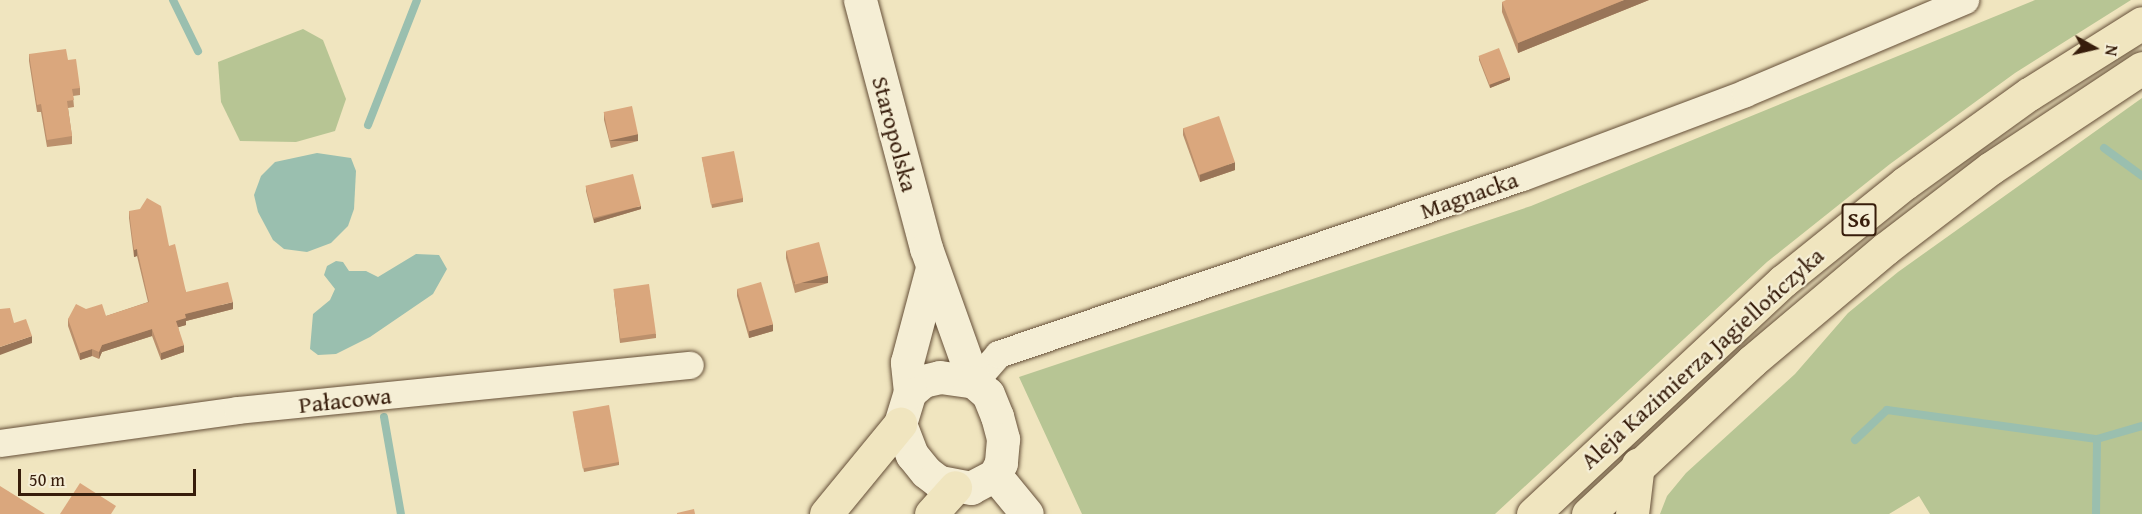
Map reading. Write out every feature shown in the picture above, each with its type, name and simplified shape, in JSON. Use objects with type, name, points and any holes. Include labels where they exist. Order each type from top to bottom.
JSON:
[{"type":"highway","name":"Aleja Kazimierza Jagiellończyka","points":[[1533,514],[1783,281],[1905,183],[2029,94],[2142,22]]},
{"type":"highway","name":"Aleja Kazimierza Jagiellończyka","points":[[1588,514],[1638,465],[1885,249],[1991,168],[2142,68]]},
{"type":"highway","points":[[826,514],[900,424]]},
{"type":"highway","points":[[1632,514],[1638,465]]},
{"type":"highway","points":[[931,514],[955,487]]},
{"type":"main road","name":"Staropolska","points":[[860,0],[932,268],[974,382]]},
{"type":"main road","name":"Staropolska","points":[[910,392],[907,362],[932,268]]},
{"type":"main road","points":[[940,377],[974,382],[988,394],[1003,439],[1001,463],[995,475],[971,488],[955,487],[926,472],[912,455],[900,424],[910,392],[923,381],[940,377]]},
{"type":"main road","points":[[995,475],[1027,514]]},
{"type":"street","name":"Magnacka","points":[[974,382],[998,354],[1522,177],[1745,93],[1965,0]]},
{"type":"street","name":"Pałacowa","points":[[0,443],[237,410],[690,365]]},
{"type":"shaded area","points":[[2035,0],[2131,0],[2015,73],[1890,164],[1767,262],[1495,514],[1082,514],[1019,377],[1531,206]]},
{"type":"shaded area","points":[[303,29],[323,40],[346,99],[335,131],[296,142],[240,141],[221,102],[218,62]]},
{"type":"shaded area","points":[[2142,98],[2142,514],[1930,514],[1919,496],[1889,514],[1660,514],[1667,496],[1686,473],[1795,374],[1848,313],[1898,272]]},
{"type":"shaded area","points":[[317,153],[351,158],[356,171],[354,209],[348,226],[331,243],[307,252],[284,249],[273,240],[258,212],[254,195],[261,176],[275,162]]},
{"type":"shaded area","points":[[416,254],[439,255],[447,269],[433,294],[370,337],[336,354],[318,355],[310,349],[313,314],[330,300],[335,289],[324,275],[327,266],[336,261],[343,262],[349,271],[366,271],[378,277]]},
{"type":"building","points":[[1506,0],[1624,0],[1518,43],[1502,2]]},
{"type":"building","points":[[1499,48],[1510,77],[1490,85],[1478,56]]},
{"type":"building","points":[[66,49],[68,60],[76,59],[80,88],[72,89],[74,100],[67,101],[72,136],[47,140],[41,104],[37,105],[29,54]]},
{"type":"building","points":[[632,106],[638,134],[610,140],[604,112]]},
{"type":"building","points":[[1219,116],[1235,162],[1199,175],[1183,128]]},
{"type":"building","points":[[734,151],[743,198],[711,204],[702,157]]},
{"type":"building","points":[[633,174],[641,206],[593,218],[585,186]]},
{"type":"building","points":[[147,198],[161,206],[169,246],[175,244],[186,292],[228,282],[233,302],[185,314],[186,318],[176,321],[184,345],[161,353],[152,329],[102,345],[99,352],[92,349],[80,353],[68,319],[76,304],[86,309],[102,304],[106,316],[149,302],[137,249],[134,250],[129,211],[140,209]]},
{"type":"building","points":[[819,242],[828,276],[795,285],[786,251]]},
{"type":"building","points":[[761,282],[773,324],[749,331],[737,289]]},
{"type":"building","points":[[649,284],[656,334],[620,339],[613,289]]},
{"type":"building","points":[[10,308],[14,323],[26,319],[32,336],[0,347],[0,309]]},
{"type":"building","points":[[609,405],[619,462],[583,469],[573,411]]},
{"type":"building","points":[[80,483],[116,506],[111,514],[60,514]]},
{"type":"building","points":[[0,486],[45,514],[0,514]]},
{"type":"building","points":[[694,509],[695,514],[677,514],[677,513]]},
{"type":"waterway","points":[[173,0],[198,51]]},
{"type":"waterway","points":[[368,125],[417,0]]},
{"type":"waterway","points":[[2104,148],[2142,176]]},
{"type":"waterway","points":[[1855,440],[1887,410],[2097,439],[2142,426]]},
{"type":"waterway","points":[[384,417],[401,514]]},
{"type":"waterway","points":[[2096,514],[2097,439]]}]
